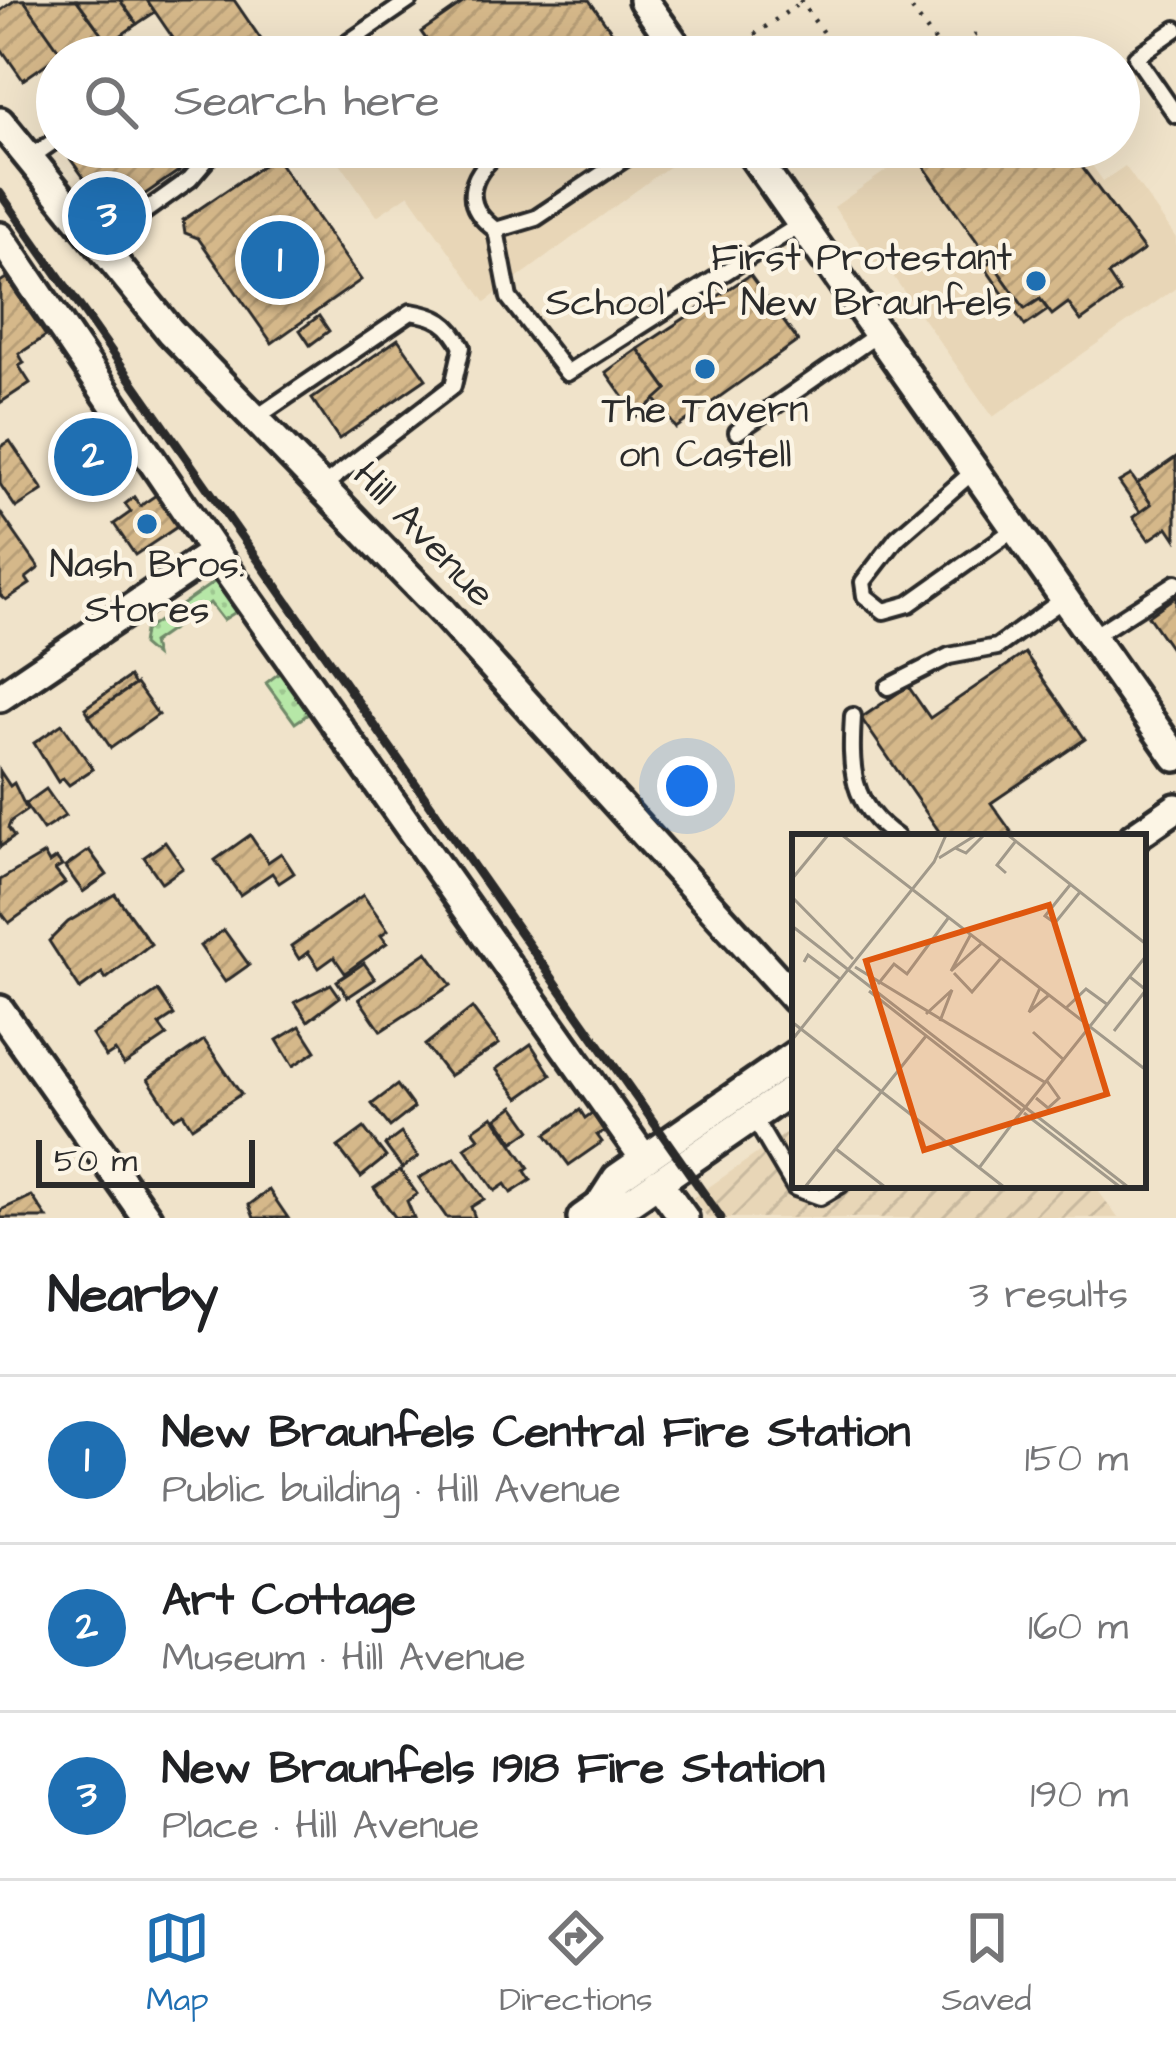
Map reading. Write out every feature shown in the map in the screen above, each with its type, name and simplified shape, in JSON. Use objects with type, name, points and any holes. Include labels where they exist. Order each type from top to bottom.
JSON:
[{"type":"street","points":[[644,0],[669,36]]},
{"type":"street","name":"Hill Avenue","points":[[0,122],[98,245],[254,418],[323,486],[792,996]]},
{"type":"street","points":[[762,168],[1176,757]]},
{"type":"street","points":[[0,237],[214,552],[684,1218]]},
{"type":"street","points":[[0,697],[214,552]]},
{"type":"street","points":[[1138,834],[1176,808]]},
{"type":"street","points":[[0,1010],[147,1218]]},
{"type":"street","points":[[590,1212],[632,1202],[651,1170],[792,1057]]},
{"type":"street","points":[[651,1170],[753,1117],[792,1090]]},
{"type":"lane","points":[[358,36],[410,0]]},
{"type":"lane","points":[[1140,54],[1176,29]]},
{"type":"lane","points":[[663,36],[667,33]]},
{"type":"lane","points":[[1140,63],[1176,115]]},
{"type":"lane","points":[[27,160],[36,154]]},
{"type":"lane","points":[[98,245],[199,168]]},
{"type":"lane","points":[[478,168],[470,186],[478,213],[496,230],[509,298],[567,373],[801,224]]},
{"type":"lane","points":[[496,230],[536,218],[611,168]]},
{"type":"lane","points":[[254,418],[411,312],[435,316],[454,329],[462,347],[452,386],[323,486]]},
{"type":"lane","points":[[737,432],[878,334]]},
{"type":"lane","points":[[975,470],[897,538],[863,582],[865,596],[884,611],[909,604],[1016,529]]},
{"type":"lane","points":[[1092,637],[1176,583]]},
{"type":"lane","points":[[888,687],[949,656],[997,647],[1064,598]]},
{"type":"lane","points":[[853,716],[850,779],[882,827],[892,834]]},
{"type":"lane","points":[[753,1117],[792,1183]]},
{"type":"lane","points":[[795,1188],[820,1197],[835,1188]]},
{"type":"path","points":[[752,36],[802,0],[826,36]]},
{"type":"path","points":[[905,0],[930,36]]},
{"type":"path","points":[[974,36],[978,33]]},
{"type":"shaded area","points":[[344,168],[667,168],[485,302],[409,194],[377,216]]},
{"type":"shaded area","name":"First Protestant School of New Braunfels","points":[[890,168],[1094,168],[1103,181],[1126,168],[1176,238],[1176,288],[993,417],[885,265],[873,262],[834,207]]},
{"type":"shaded area","points":[[792,1129],[792,1188],[1096,1188],[1118,1218],[708,1218],[693,1198]]},
{"type":"green space","points":[[224,575],[317,708],[295,723],[266,683],[282,671],[239,610],[223,620],[210,603],[152,643],[155,656],[142,645],[144,631]]},
{"type":"building","points":[[15,0],[24,0],[50,36],[36,36],[36,71],[23,80],[0,47],[0,11]]},
{"type":"building","points":[[24,0],[77,0],[103,36],[49,36]]},
{"type":"building","points":[[77,0],[120,0],[137,24],[120,36],[103,36]]},
{"type":"building","points":[[120,0],[147,0],[155,12],[137,24]]},
{"type":"building","points":[[147,0],[234,0],[259,36],[172,36]]},
{"type":"building","points":[[467,0],[589,0],[615,36],[424,36],[421,32]]},
{"type":"building","points":[[77,168],[179,168],[180,170],[112,217]]},
{"type":"building","points":[[259,168],[283,168],[361,280],[272,343],[198,238],[185,233],[183,220]]},
{"type":"building","points":[[925,168],[1083,168],[1144,250],[1108,275],[1120,293],[1081,321],[1068,303],[1052,315],[1040,299],[1025,309]]},
{"type":"building","points":[[991,261],[1025,309],[1040,299],[1048,310],[1025,326],[984,266]]},
{"type":"building","name":"The Tavern on Castell","points":[[750,275],[798,341],[676,428],[654,398],[667,389],[638,349]]},
{"type":"building","points":[[6,278],[46,336],[19,354],[24,363],[19,366],[30,383],[0,403],[0,282]]},
{"type":"building","points":[[319,316],[329,331],[310,345],[300,330]]},
{"type":"building","points":[[398,339],[426,379],[339,439],[312,399]]},
{"type":"building","points":[[638,349],[667,389],[637,416],[606,372]]},
{"type":"building","points":[[100,425],[125,461],[85,488],[60,453]]},
{"type":"building","points":[[10,441],[43,490],[16,508],[0,484],[0,447]]},
{"type":"building","points":[[1176,457],[1176,539],[1168,527],[1149,540],[1133,517],[1151,504],[1137,484]]},
{"type":"building","points":[[1131,475],[1151,504],[1140,512],[1119,482]]},
{"type":"building","name":"Nash Bros. Stores","points":[[159,493],[180,525],[135,555],[114,524],[131,512],[125,504],[134,497],[140,506]]},
{"type":"building","points":[[0,512],[39,568],[26,578],[30,584],[6,600],[0,595]]},
{"type":"building","points":[[1176,596],[1176,656],[1148,616]]},
{"type":"building","points":[[1025,653],[1085,739],[991,803],[1013,834],[941,834],[861,718],[908,686],[930,718]]},
{"type":"building","points":[[129,677],[134,685],[90,716],[85,708]]},
{"type":"building","points":[[136,684],[158,715],[111,748],[89,716]]},
{"type":"building","points":[[62,724],[93,769],[69,785],[63,778],[58,782],[34,743]]},
{"type":"building","points":[[0,771],[10,786],[14,783],[27,810],[11,821],[8,828],[14,837],[0,847]]},
{"type":"building","points":[[46,789],[65,816],[43,830],[25,804]]},
{"type":"building","points":[[250,835],[268,862],[281,853],[294,873],[279,883],[272,873],[240,895],[215,860]]},
{"type":"building","points":[[165,842],[183,868],[162,883],[144,857]]},
{"type":"building","points":[[89,850],[107,875],[83,892],[65,867]]},
{"type":"building","points":[[44,854],[49,863],[56,858],[62,866],[55,870],[65,883],[9,923],[0,911],[0,880]]},
{"type":"building","points":[[115,894],[151,944],[106,979],[102,973],[80,989],[49,941],[68,922]]},
{"type":"building","points":[[363,895],[388,930],[381,935],[387,943],[345,973],[334,957],[319,968],[308,952],[299,959],[291,946]]},
{"type":"building","points":[[224,930],[249,965],[225,982],[200,946]]},
{"type":"building","points":[[427,952],[451,985],[381,1031],[359,999]]},
{"type":"building","points":[[364,963],[375,979],[348,997],[337,981]]},
{"type":"building","points":[[331,984],[340,997],[308,1021],[295,1002]]},
{"type":"building","points":[[158,991],[174,1015],[159,1025],[167,1036],[124,1065],[115,1051],[106,1057],[92,1035]]},
{"type":"building","points":[[472,1008],[499,1044],[449,1076],[425,1045]]},
{"type":"building","points":[[300,1026],[316,1051],[293,1066],[277,1040]]},
{"type":"building","points":[[204,1040],[241,1094],[192,1127],[183,1113],[174,1118],[148,1079]]},
{"type":"building","points":[[531,1044],[551,1075],[519,1098],[496,1069]]},
{"type":"building","points":[[397,1085],[414,1108],[390,1127],[372,1104]]},
{"type":"building","points":[[514,1106],[531,1130],[514,1142],[497,1118]]},
{"type":"building","points":[[580,1110],[585,1118],[592,1113],[604,1131],[597,1135],[602,1142],[569,1165],[546,1134]]},
{"type":"building","points":[[493,1116],[529,1168],[525,1171],[531,1180],[511,1193],[505,1184],[495,1191],[465,1148],[479,1138],[473,1130]]},
{"type":"building","points":[[364,1128],[386,1157],[361,1177],[338,1147]]},
{"type":"building","points":[[401,1133],[418,1157],[402,1168],[385,1145]]},
{"type":"building","points":[[455,1158],[484,1199],[471,1207],[475,1218],[447,1218],[419,1178]]},
{"type":"building","points":[[400,1170],[417,1194],[407,1201],[414,1218],[395,1217],[374,1188]]},
{"type":"building","points":[[269,1190],[288,1218],[254,1218],[249,1205]]},
{"type":"building","points":[[32,1196],[47,1218],[0,1218],[1,1210]]},
{"type":"railway","points":[[0,193],[721,1218]]},
{"type":"place","name":"New Braunfels 1918 Fire Station","points":[[107,216]]},
{"type":"place","name":"New Braunfels Central Fire Station","points":[[280,260]]},
{"type":"place","name":"First Protestant School of New Braunfels","points":[[1036,281]]},
{"type":"place","name":"The Tavern on Castell","points":[[705,369]]},
{"type":"place","name":"Art Cottage","points":[[93,457]]},
{"type":"place","name":"Nash Bros. Stores","points":[[147,524]]}]
